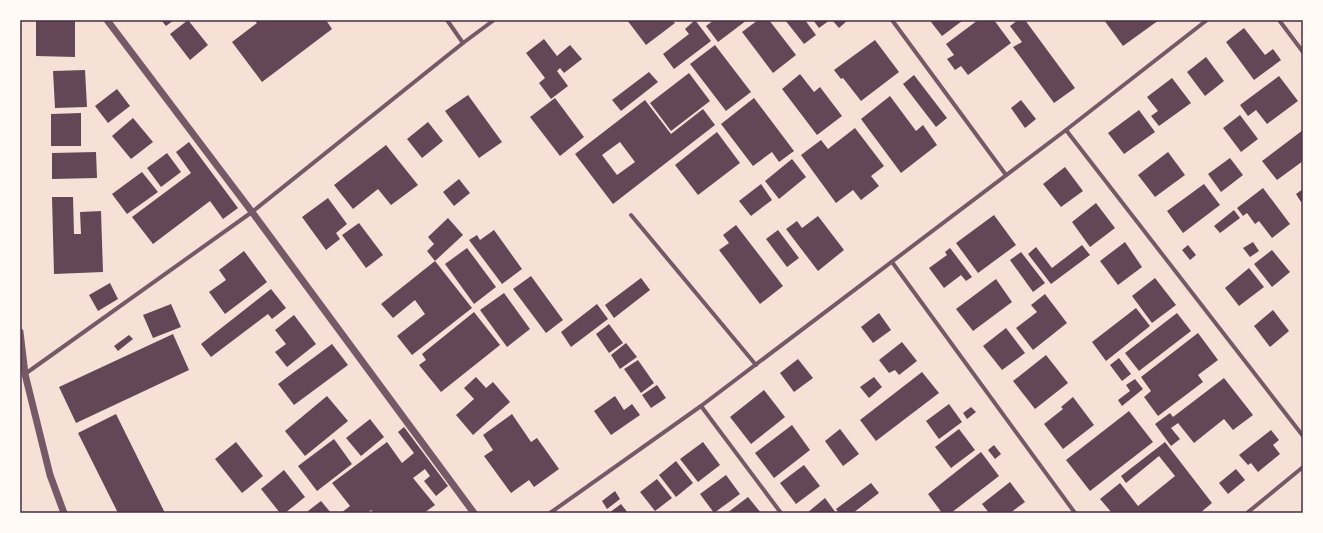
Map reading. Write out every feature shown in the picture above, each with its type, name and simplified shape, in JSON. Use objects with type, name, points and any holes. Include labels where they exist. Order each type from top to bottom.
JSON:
[{"type":"street","points":[[107,20],[252,212],[474,513]]},
{"type":"street","points":[[447,20],[463,43]]},
{"type":"street","points":[[25,374],[252,212],[463,43],[494,20]]},
{"type":"street","points":[[892,20],[1006,175]]},
{"type":"street","points":[[550,513],[701,406],[756,365],[1066,130],[1208,20]]},
{"type":"street","points":[[1279,20],[1303,52]]},
{"type":"street","points":[[1066,130],[1303,436]]},
{"type":"street","points":[[631,215],[756,365]]},
{"type":"street","points":[[892,262],[1075,513]]},
{"type":"street","points":[[20,332],[25,374],[50,475],[64,513]]},
{"type":"street","points":[[701,406],[781,513]]},
{"type":"street","points":[[1248,513],[1303,467]]},
{"type":"building","points":[[36,20],[75,20],[75,57],[36,56]]},
{"type":"building","points":[[161,20],[174,20],[166,26]]},
{"type":"building","points":[[188,20],[208,45],[190,60],[170,34]]},
{"type":"building","points":[[254,20],[326,20],[332,29],[262,82],[232,42],[257,23]]},
{"type":"building","points":[[627,20],[672,20],[675,23],[646,45]]},
{"type":"building","points":[[695,20],[711,41],[674,69],[663,54],[689,34],[685,29]]},
{"type":"building","points":[[714,20],[747,20],[718,42],[706,26]]},
{"type":"building","points":[[758,20],[769,20],[796,55],[773,73],[742,32]]},
{"type":"building","points":[[785,20],[805,20],[816,35],[804,44]]},
{"type":"building","points":[[813,20],[830,20],[819,28]]},
{"type":"building","points":[[832,20],[848,20],[839,28]]},
{"type":"building","points":[[933,20],[962,21],[942,36],[931,22]]},
{"type":"building","points":[[978,20],[994,20],[1011,43],[968,75],[961,66],[955,70],[947,59],[954,55],[946,44]]},
{"type":"building","points":[[1018,20],[1025,20],[1075,88],[1054,103],[1013,47],[1022,42],[1010,26]]},
{"type":"building","points":[[1104,20],[1159,20],[1123,46]]},
{"type":"building","points":[[1244,28],[1265,55],[1273,49],[1281,60],[1254,80],[1226,42]]},
{"type":"building","points":[[544,39],[557,56],[570,45],[582,59],[564,73],[560,68],[557,71],[568,86],[551,99],[539,83],[545,78],[526,53]]},
{"type":"building","points":[[875,40],[899,72],[861,101],[843,78],[841,79],[834,70]]},
{"type":"building","points":[[715,45],[751,92],[726,111],[690,64]]},
{"type":"building","points":[[1206,57],[1224,81],[1205,96],[1187,72]]},
{"type":"building","points":[[85,70],[87,107],[55,108],[53,71]]},
{"type":"building","points":[[649,72],[658,82],[621,111],[612,100]]},
{"type":"building","points":[[689,73],[710,101],[671,131],[650,103]]},
{"type":"building","points":[[800,74],[814,92],[820,87],[842,116],[817,135],[782,89]]},
{"type":"building","points":[[914,75],[947,118],[936,127],[903,84]]},
{"type":"building","points":[[1279,76],[1298,101],[1267,124],[1256,110],[1248,116],[1240,105]]},
{"type":"building","points":[[1172,78],[1191,103],[1159,126],[1151,116],[1158,111],[1147,97]]},
{"type":"building","points":[[117,89],[130,106],[108,123],[95,106]]},
{"type":"building","points":[[468,95],[502,142],[479,158],[445,111]]},
{"type":"building","points":[[890,96],[916,131],[923,125],[937,145],[901,173],[861,119]]},
{"type":"building","points":[[555,98],[584,137],[560,156],[530,117]]},
{"type":"building","points":[[754,98],[794,151],[779,162],[772,152],[753,166],[721,124]]},
{"type":"building","points":[[645,100],[671,134],[703,109],[715,125],[613,204],[575,154]],"holes":[[[620,142],[635,162],[617,175],[602,155]]]},
{"type":"building","points":[[1021,100],[1036,119],[1025,128],[1011,108]]},
{"type":"building","points":[[1139,110],[1155,132],[1124,154],[1108,133]]},
{"type":"building","points":[[81,113],[81,146],[51,146],[51,114]]},
{"type":"building","points":[[1240,115],[1258,139],[1241,152],[1223,128]]},
{"type":"building","points":[[133,118],[153,142],[131,159],[112,136]]},
{"type":"building","points":[[428,122],[443,141],[422,158],[407,139]]},
{"type":"building","points":[[855,128],[884,166],[871,176],[879,186],[861,200],[853,190],[836,203],[801,155],[821,140],[828,149]]},
{"type":"building","points":[[1303,130],[1303,161],[1277,180],[1262,161]]},
{"type":"building","points":[[717,132],[740,163],[698,195],[675,165]]},
{"type":"building","points":[[189,142],[238,208],[223,219],[210,201],[153,244],[132,217],[191,173],[176,152]]},
{"type":"building","points":[[386,145],[418,185],[391,205],[378,189],[353,209],[334,185]]},
{"type":"building","points":[[96,152],[97,178],[52,179],[52,153]]},
{"type":"building","points":[[1168,152],[1185,175],[1155,197],[1138,175]]},
{"type":"building","points":[[167,153],[181,172],[161,187],[147,168]]},
{"type":"building","points":[[1230,158],[1243,175],[1221,192],[1208,174]]},
{"type":"building","points":[[792,159],[806,177],[779,199],[765,181]]},
{"type":"building","points":[[1065,167],[1083,191],[1061,207],[1043,184]]},
{"type":"building","points":[[142,172],[158,192],[127,214],[112,194]]},
{"type":"building","points":[[459,179],[470,193],[454,206],[443,192]]},
{"type":"building","points":[[761,184],[772,200],[751,216],[739,201]]},
{"type":"building","points":[[1204,184],[1220,205],[1183,233],[1167,211]]},
{"type":"building","points":[[1263,188],[1290,224],[1272,238],[1259,221],[1255,224],[1247,213],[1243,216],[1237,208]]},
{"type":"building","points":[[1303,189],[1303,201],[1301,202],[1296,194]]},
{"type":"building","points":[[52,197],[73,197],[74,234],[81,234],[80,212],[101,211],[103,272],[54,274]]},
{"type":"building","points":[[328,198],[347,224],[336,233],[340,239],[326,250],[302,217]]},
{"type":"building","points":[[1096,203],[1115,228],[1090,247],[1072,222]]},
{"type":"building","points":[[1234,210],[1240,218],[1220,233],[1214,226]]},
{"type":"building","points":[[994,215],[1016,245],[978,273],[956,243]]},
{"type":"building","points":[[818,216],[844,250],[818,271],[786,229],[797,221],[802,228]]},
{"type":"building","points":[[448,218],[463,235],[435,261],[427,251],[434,244],[428,237]]},
{"type":"building","points":[[359,223],[383,255],[366,268],[342,235]]},
{"type":"building","points":[[736,225],[783,286],[760,304],[719,250],[729,243],[723,235]]},
{"type":"building","points":[[494,230],[522,269],[502,284],[469,240],[477,235],[480,240]]},
{"type":"building","points":[[778,230],[799,258],[787,267],[766,239]]},
{"type":"building","points":[[1125,242],[1142,267],[1118,285],[1100,261]]},
{"type":"building","points":[[1253,242],[1259,251],[1250,257],[1243,248]]},
{"type":"building","points":[[1082,245],[1090,255],[1051,284],[1028,254],[1036,247],[1052,268]]},
{"type":"building","points":[[1188,245],[1196,255],[1190,260],[1182,250]]},
{"type":"building","points":[[467,248],[496,287],[474,304],[445,264]]},
{"type":"building","points":[[950,248],[972,277],[966,281],[961,275],[944,288],[929,268],[947,255],[945,252]]},
{"type":"building","points":[[1272,250],[1290,272],[1272,287],[1254,264]]},
{"type":"building","points":[[244,251],[267,282],[225,314],[209,292],[226,280],[219,270]]},
{"type":"building","points":[[1021,252],[1045,283],[1033,292],[1010,260]]},
{"type":"building","points":[[435,261],[472,308],[412,355],[397,336],[425,314],[415,300],[393,318],[381,304]]},
{"type":"building","points":[[1249,268],[1264,287],[1239,306],[1225,288]]},
{"type":"building","points":[[531,276],[563,320],[546,333],[513,289]]},
{"type":"building","points":[[641,278],[650,290],[614,318],[605,305]]},
{"type":"building","points":[[1155,278],[1176,305],[1152,323],[1132,296]]},
{"type":"building","points":[[996,279],[1012,302],[973,331],[956,309]]},
{"type":"building","points":[[110,283],[118,299],[98,311],[89,295]]},
{"type":"building","points":[[271,289],[286,308],[272,319],[268,314],[211,357],[201,344]]},
{"type":"building","points":[[504,293],[530,329],[507,347],[480,310]]},
{"type":"building","points":[[1045,294],[1067,323],[1033,350],[1016,328],[1037,312],[1031,305]]},
{"type":"building","points":[[171,304],[181,327],[153,338],[143,315]]},
{"type":"building","points":[[597,304],[608,319],[571,347],[561,332]]},
{"type":"building","points":[[1136,308],[1150,326],[1106,361],[1092,342]]},
{"type":"building","points":[[1273,310],[1289,331],[1270,347],[1254,326]]},
{"type":"building","points":[[474,312],[500,345],[441,392],[419,365],[426,360],[422,354]]},
{"type":"building","points":[[879,313],[891,330],[873,343],[861,327]]},
{"type":"building","points":[[1177,313],[1191,331],[1139,371],[1125,353]]},
{"type":"building","points":[[294,315],[316,344],[287,367],[275,352],[286,344],[275,330]]},
{"type":"building","points":[[609,324],[623,343],[609,353],[596,334]]},
{"type":"building","points":[[1006,328],[1025,353],[1002,370],[983,346]]},
{"type":"building","points":[[1198,333],[1218,360],[1198,375],[1203,382],[1158,416],[1144,397],[1151,391],[1141,377]]},
{"type":"building","points":[[173,334],[189,370],[76,423],[59,387]]},
{"type":"building","points":[[129,335],[133,339],[118,351],[114,346]]},
{"type":"building","points":[[902,342],[917,361],[899,375],[895,370],[889,373],[879,360]]},
{"type":"building","points":[[626,343],[637,357],[620,369],[611,355]]},
{"type":"building","points":[[332,344],[348,365],[294,405],[278,384]]},
{"type":"building","points":[[1046,355],[1068,383],[1035,409],[1013,381]]},
{"type":"building","points":[[1119,358],[1131,374],[1122,381],[1110,365]]},
{"type":"building","points":[[798,359],[813,378],[794,392],[780,373]]},
{"type":"building","points":[[638,360],[654,383],[641,393],[624,369]]},
{"type":"building","points":[[922,372],[939,393],[876,441],[860,420]]},
{"type":"building","points":[[476,377],[486,388],[493,382],[510,402],[473,435],[456,415],[474,399],[464,388]]},
{"type":"building","points":[[874,377],[882,387],[869,398],[860,387]]},
{"type":"building","points":[[1224,378],[1253,415],[1233,430],[1224,419],[1194,443],[1178,423],[1171,428],[1180,439],[1171,446],[1155,424],[1170,413],[1173,417]]},
{"type":"building","points":[[1135,379],[1143,389],[1122,406],[1118,400],[1130,391],[1126,385]]},
{"type":"building","points":[[657,385],[666,398],[651,408],[642,395]]},
{"type":"building","points":[[764,390],[785,417],[751,444],[730,417]]},
{"type":"building","points":[[327,396],[348,421],[305,456],[285,431]]},
{"type":"building","points":[[615,396],[624,410],[632,404],[640,415],[611,435],[594,411]]},
{"type":"building","points":[[1073,397],[1094,425],[1063,449],[1044,424],[1063,409],[1061,407]]},
{"type":"building","points":[[949,404],[962,422],[939,439],[926,421]]},
{"type":"building","points":[[971,407],[976,412],[967,419],[963,413]]},
{"type":"building","points":[[1129,411],[1153,442],[1090,491],[1066,460]]},
{"type":"building","points":[[116,414],[165,513],[118,513],[78,433]]},
{"type":"building","points":[[512,414],[531,442],[537,438],[559,469],[534,487],[529,480],[511,493],[484,456],[493,450],[483,435]]},
{"type":"building","points":[[370,419],[384,437],[361,456],[346,438]]},
{"type":"building","points":[[792,425],[810,450],[774,478],[755,453]]},
{"type":"building","points":[[404,427],[448,486],[436,496],[424,481],[430,476],[425,469],[413,478],[435,505],[424,513],[374,513],[371,510],[367,513],[341,513],[350,506],[332,483],[387,442],[402,463],[414,453],[398,432]]},
{"type":"building","points":[[840,429],[859,454],[843,466],[825,441]]},
{"type":"building","points":[[959,429],[975,450],[951,468],[935,447]]},
{"type":"building","points":[[1271,430],[1279,440],[1273,445],[1280,454],[1258,472],[1251,463],[1248,465],[1239,455]]},
{"type":"building","points":[[334,439],[352,464],[317,491],[298,466]]},
{"type":"building","points":[[236,442],[263,476],[242,493],[215,459]]},
{"type":"building","points":[[703,442],[720,465],[698,482],[680,459]]},
{"type":"building","points":[[1165,442],[1212,503],[1200,513],[1112,513],[1100,499],[1120,483],[1138,506],[1175,476],[1159,456],[1126,483],[1121,476]]},
{"type":"building","points":[[994,445],[1001,454],[995,459],[988,450]]},
{"type":"building","points":[[981,452],[999,476],[951,513],[942,513],[928,494]]},
{"type":"building","points":[[676,461],[693,483],[676,497],[659,475]]},
{"type":"building","points":[[804,465],[820,486],[796,504],[780,483]]},
{"type":"building","points":[[1236,469],[1245,480],[1228,494],[1219,483]]},
{"type":"building","points":[[284,470],[305,497],[285,513],[280,513],[261,489]]},
{"type":"building","points":[[726,475],[740,494],[714,513],[700,494]]},
{"type":"building","points":[[657,479],[672,498],[655,511],[640,492]]},
{"type":"building","points":[[1010,482],[1025,502],[1010,513],[989,513],[982,504]]},
{"type":"building","points":[[871,483],[879,493],[853,513],[839,513],[836,509]]},
{"type":"building","points":[[615,491],[620,499],[607,509],[602,501]]},
{"type":"building","points":[[748,497],[761,513],[727,513]]},
{"type":"building","points":[[825,498],[836,513],[807,513]]},
{"type":"building","points":[[321,501],[331,513],[309,513],[308,511]]},
{"type":"building","points":[[621,504],[628,513],[609,513]]}]
